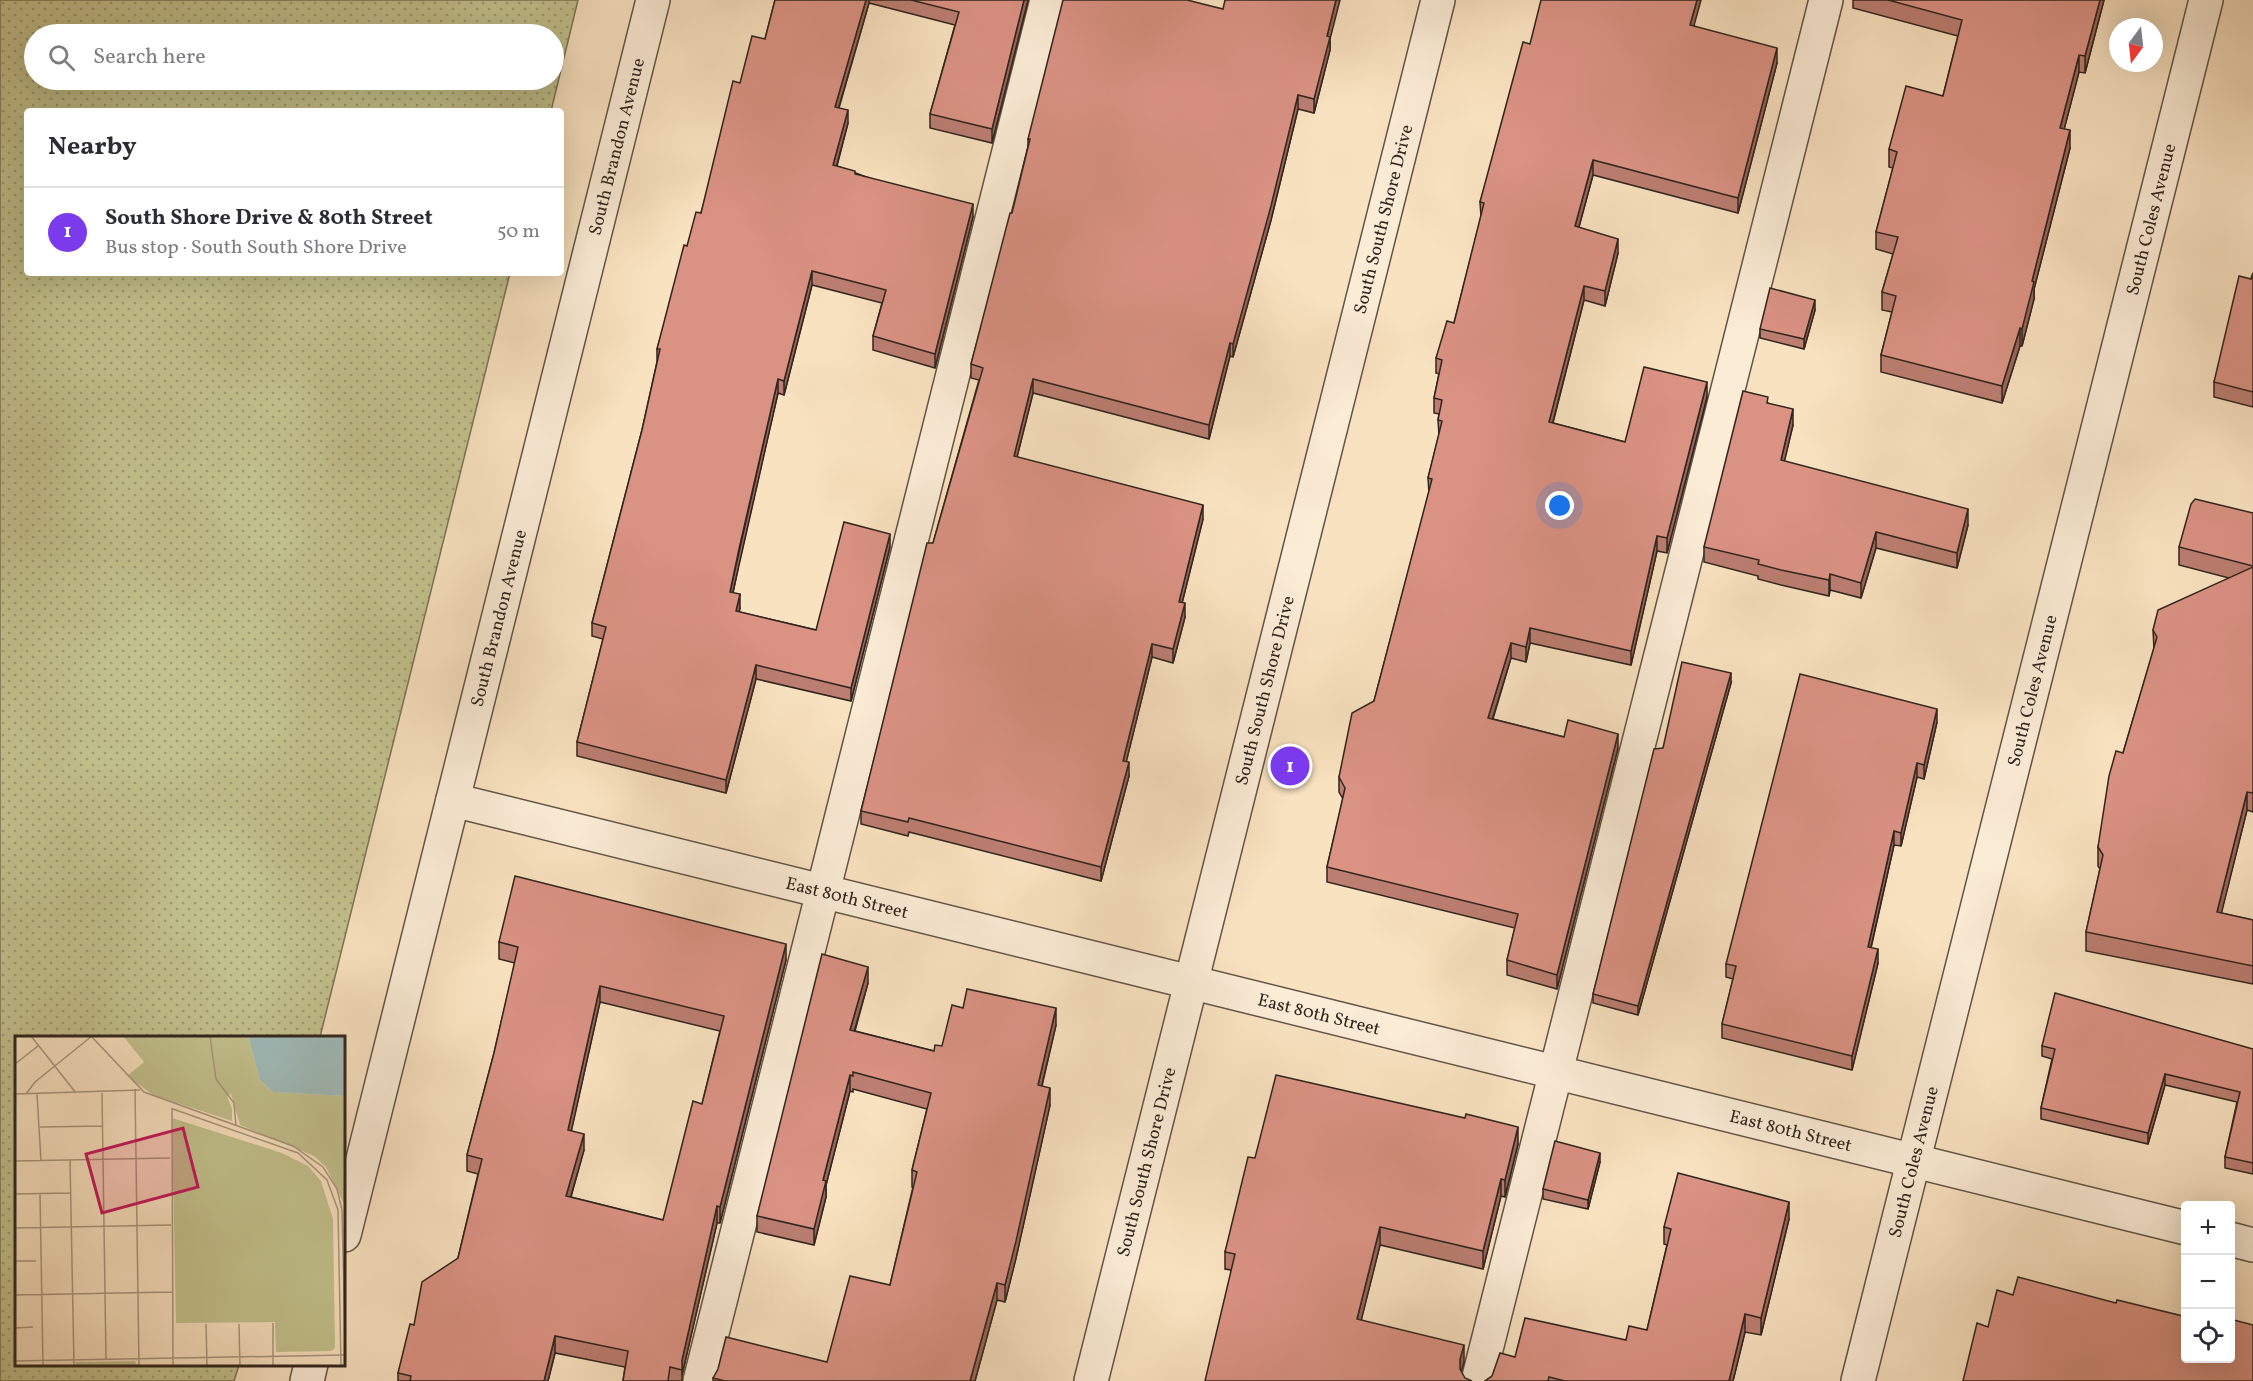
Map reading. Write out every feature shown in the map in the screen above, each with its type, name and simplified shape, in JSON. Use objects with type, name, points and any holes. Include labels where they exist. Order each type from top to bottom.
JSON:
[{"type":"street","name":"South Brandon Avenue","points":[[345,1231],[653,0]]},
{"type":"street","points":[[700,1381],[1047,0]]},
{"type":"street","name":"South South Shore Drive","points":[[1091,1381],[1438,0]]},
{"type":"street","points":[[1478,1381],[1826,0]]},
{"type":"street","name":"South Coles Avenue","points":[[1858,1381],[2206,0]]},
{"type":"street","name":"East 80th Street","points":[[453,800],[2181,1227]]},
{"type":"street","points":[[2235,1240],[2253,1245]]},
{"type":"street","points":[[307,1381],[311,1366]]},
{"type":"shaded area","points":[[0,0],[578,0],[564,58],[564,24],[24,24],[24,90],[556,90],[552,108],[24,108],[24,276],[509,276],[320,1036],[15,1036],[15,1366],[239,1366],[234,1381],[0,1381]]},
{"type":"building","points":[[775,0],[866,0],[835,107],[848,110],[833,165],[855,171],[855,174],[973,204],[935,354],[873,336],[886,290],[812,271],[784,381],[778,379],[739,549],[730,592],[740,594],[736,611],[816,630],[844,522],[890,534],[851,688],[756,665],[726,780],[577,742],[606,627],[592,623],[642,430],[660,349],[657,349],[684,245],[687,246],[696,212],[701,213],[733,81],[740,83],[752,36],[765,39]]},
{"type":"building","points":[[911,0],[1024,0],[992,129],[930,114],[959,12]]},
{"type":"building","points":[[1063,0],[1187,0],[1223,9],[1225,0],[1336,0],[1327,36],[1330,37],[1314,99],[1298,95],[1271,206],[1233,344],[1230,343],[1209,425],[1033,379],[1014,456],[1203,505],[1179,602],[1185,603],[1173,649],[1152,644],[1123,761],[1129,762],[1101,867],[909,818],[908,822],[861,811],[927,543],[933,543],[983,368],[971,364],[1010,213],[1012,213]]},
{"type":"building","points":[[1541,0],[1697,0],[1690,25],[1777,48],[1738,198],[1593,160],[1575,226],[1618,239],[1605,291],[1584,286],[1549,422],[1625,442],[1644,367],[1707,382],[1667,538],[1657,536],[1631,651],[1530,628],[1526,647],[1511,643],[1488,718],[1564,737],[1568,720],[1618,734],[1557,975],[1507,960],[1518,914],[1327,867],[1345,788],[1339,777],[1352,713],[1374,701],[1432,479],[1428,478],[1442,421],[1438,420],[1442,400],[1434,398],[1442,360],[1436,358],[1447,321],[1454,323],[1484,203],[1480,202],[1523,42],[1530,44]]},
{"type":"building","points":[[1888,0],[2100,0],[2085,56],[2079,55],[2060,128],[2070,130],[2022,329],[2020,328],[2002,386],[1881,355],[1896,296],[1882,292],[1898,237],[1876,232],[1897,152],[1889,149],[1906,86],[1943,96],[1962,20]]},
{"type":"building","points":[[2253,273],[2253,392],[2214,382],[2239,276],[2251,279]]},
{"type":"building","points":[[1770,288],[1815,300],[1804,339],[1760,329]]},
{"type":"building","points":[[1743,391],[1768,397],[1767,403],[1793,409],[1781,460],[1968,509],[1957,553],[1876,532],[1861,583],[1830,574],[1829,580],[1781,570],[1758,564],[1759,560],[1704,547]]},
{"type":"building","points":[[2195,499],[2253,513],[2253,566],[2179,547],[2191,504]]},
{"type":"building","points":[[2253,567],[2253,793],[2247,792],[2217,912],[2253,920],[2253,966],[2086,932],[2103,855],[2098,847],[2109,776],[2116,751],[2123,753],[2157,637],[2153,630],[2158,610]]},
{"type":"building","points":[[1682,662],[1731,673],[1638,1006],[1593,994],[1654,749],[1663,748]]},
{"type":"building","points":[[1800,674],[1937,709],[1924,765],[1917,763],[1901,833],[1894,831],[1868,947],[1878,949],[1852,1056],[1722,1024],[1736,966],[1726,964]]},
{"type":"building","points":[[515,876],[786,944],[720,1207],[717,1206],[682,1360],[682,1370],[670,1367],[668,1381],[623,1381],[628,1351],[555,1336],[544,1381],[410,1381],[411,1376],[398,1373],[410,1324],[414,1325],[422,1282],[458,1258],[482,1159],[467,1155],[494,1053],[518,947],[499,942]],"holes":[[[600,986],[724,1016],[702,1104],[693,1101],[663,1220],[566,1196],[584,1134],[568,1130]]]},
{"type":"building","points":[[822,954],[868,967],[850,1030],[934,1051],[935,1045],[942,1046],[952,1005],[963,1008],[967,989],[1056,1008],[1038,1085],[1050,1088],[1016,1241],[1005,1285],[997,1283],[970,1381],[725,1381],[713,1378],[718,1369],[726,1337],[827,1362],[850,1276],[890,1285],[917,1172],[912,1170],[931,1093],[853,1072],[853,1076],[850,1075],[823,1180],[826,1181],[814,1229],[757,1216]]},
{"type":"building","points":[[2055,993],[2253,1049],[2253,1163],[2225,1157],[2240,1092],[2165,1074],[2148,1133],[2041,1108],[2055,1049],[2042,1046]]},
{"type":"building","points":[[1276,1075],[1465,1118],[1466,1114],[1518,1127],[1505,1180],[1501,1179],[1483,1251],[1380,1227],[1357,1319],[1464,1345],[1460,1369],[1465,1378],[1472,1381],[1205,1381],[1235,1254],[1225,1252],[1248,1157],[1255,1158]]},
{"type":"building","points":[[1555,1141],[1600,1153],[1588,1200],[1543,1189]]},
{"type":"building","points":[[1678,1173],[1789,1202],[1761,1318],[1745,1314],[1729,1381],[1565,1381],[1549,1377],[1548,1381],[1485,1381],[1492,1376],[1500,1353],[1515,1357],[1525,1318],[1626,1340],[1629,1326],[1647,1330],[1671,1229],[1664,1227]]},
{"type":"building","points":[[2018,1277],[2116,1303],[2117,1300],[2181,1316],[2181,1363],[2235,1363],[2235,1320],[2253,1325],[2253,1381],[1963,1381],[1977,1323],[1988,1327],[1997,1290],[2013,1295]]},
{"type":"place","name":"South Shore Drive & 80th Street","points":[[1290,766]]}]
